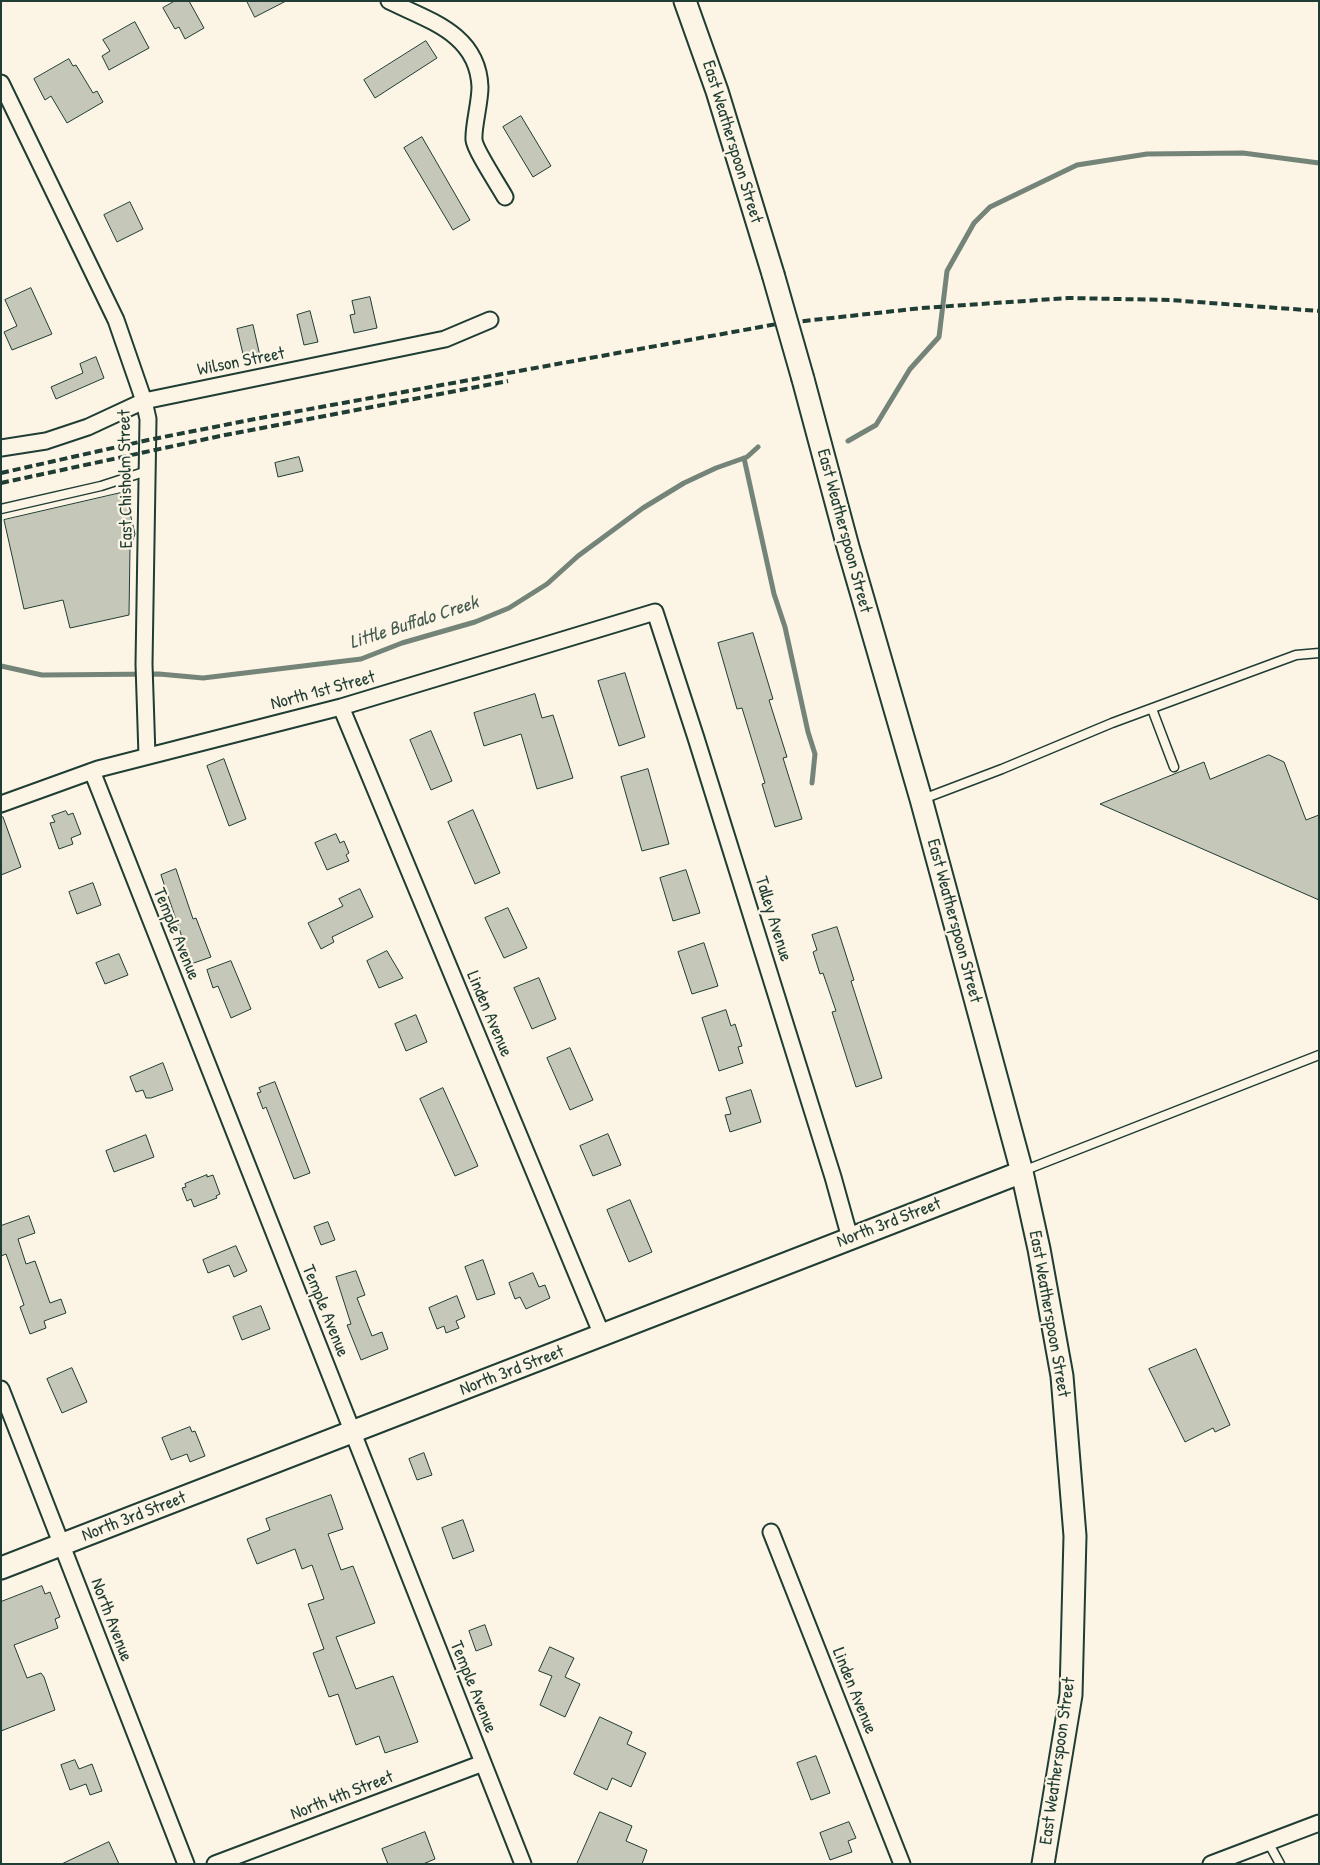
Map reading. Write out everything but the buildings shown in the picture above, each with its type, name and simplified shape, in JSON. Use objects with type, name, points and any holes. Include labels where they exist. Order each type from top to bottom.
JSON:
[{"type":"street","points":[[389,1],[461,39],[471,53],[477,69],[480,86],[474,141],[505,197]]},
{"type":"street","name":"East Weatherspoon Street","points":[[685,1],[717,91],[803,379],[848,547],[921,800],[1022,1172],[1039,1249],[1062,1376],[1075,1536],[1071,1695],[1043,1864]]},
{"type":"street","name":"East Chisholm Street","points":[[1,83],[116,320],[144,401],[148,419],[144,664],[147,756]]},
{"type":"street","name":"Wilson Street","points":[[1,448],[46,441],[88,426],[144,401],[445,339],[490,320]]},
{"type":"street","name":"North 1st Street","points":[[1,804],[92,771],[341,707],[655,612]]},
{"type":"street","name":"Talley Avenue","points":[[655,612],[834,1177],[850,1238]]},
{"type":"street","name":"Linden Avenue","points":[[341,707],[602,1335]]},
{"type":"street","name":"Temple Avenue","points":[[92,771],[523,1864]]},
{"type":"street","name":"North 3rd Street","points":[[1,1568],[1022,1172]]},
{"type":"street","name":"North Avenue","points":[[1,1389],[186,1864]]},
{"type":"street","name":"Linden Avenue","points":[[771,1532],[902,1864]]},
{"type":"street","name":"North 4th Street","points":[[215,1864],[483,1763]]},
{"type":"street","points":[[1211,1864],[1319,1823]]},
{"type":"lane","points":[[1,509],[100,486],[148,471]]},
{"type":"lane","points":[[921,800],[1152,709],[1296,655],[1319,653]]},
{"type":"lane","points":[[1152,709],[1174,768]]},
{"type":"lane","points":[[1022,1172],[1319,1055]]},
{"type":"lane","points":[[1268,1842],[1280,1864]]},
{"type":"waterway","name":"Little Buffalo Creek","points":[[848,441],[876,425],[910,369],[939,337],[947,271],[974,223],[990,207],[1077,165],[1147,154],[1243,153],[1319,163]]},
{"type":"waterway","name":"Little Buffalo Creek","points":[[1,666],[42,675],[159,674],[203,678],[361,659],[402,643],[475,622],[509,608],[547,584],[578,556],[643,508],[684,483],[716,468],[747,457],[758,447]]},
{"type":"waterway","points":[[744,458],[774,594],[785,627],[808,732],[815,754],[812,783]]},
{"type":"railway","points":[[1,473],[148,440],[255,419],[777,324],[922,308],[1068,298],[1170,300],[1319,311]]},
{"type":"railway","points":[[1,483],[225,435],[508,381]]}]
